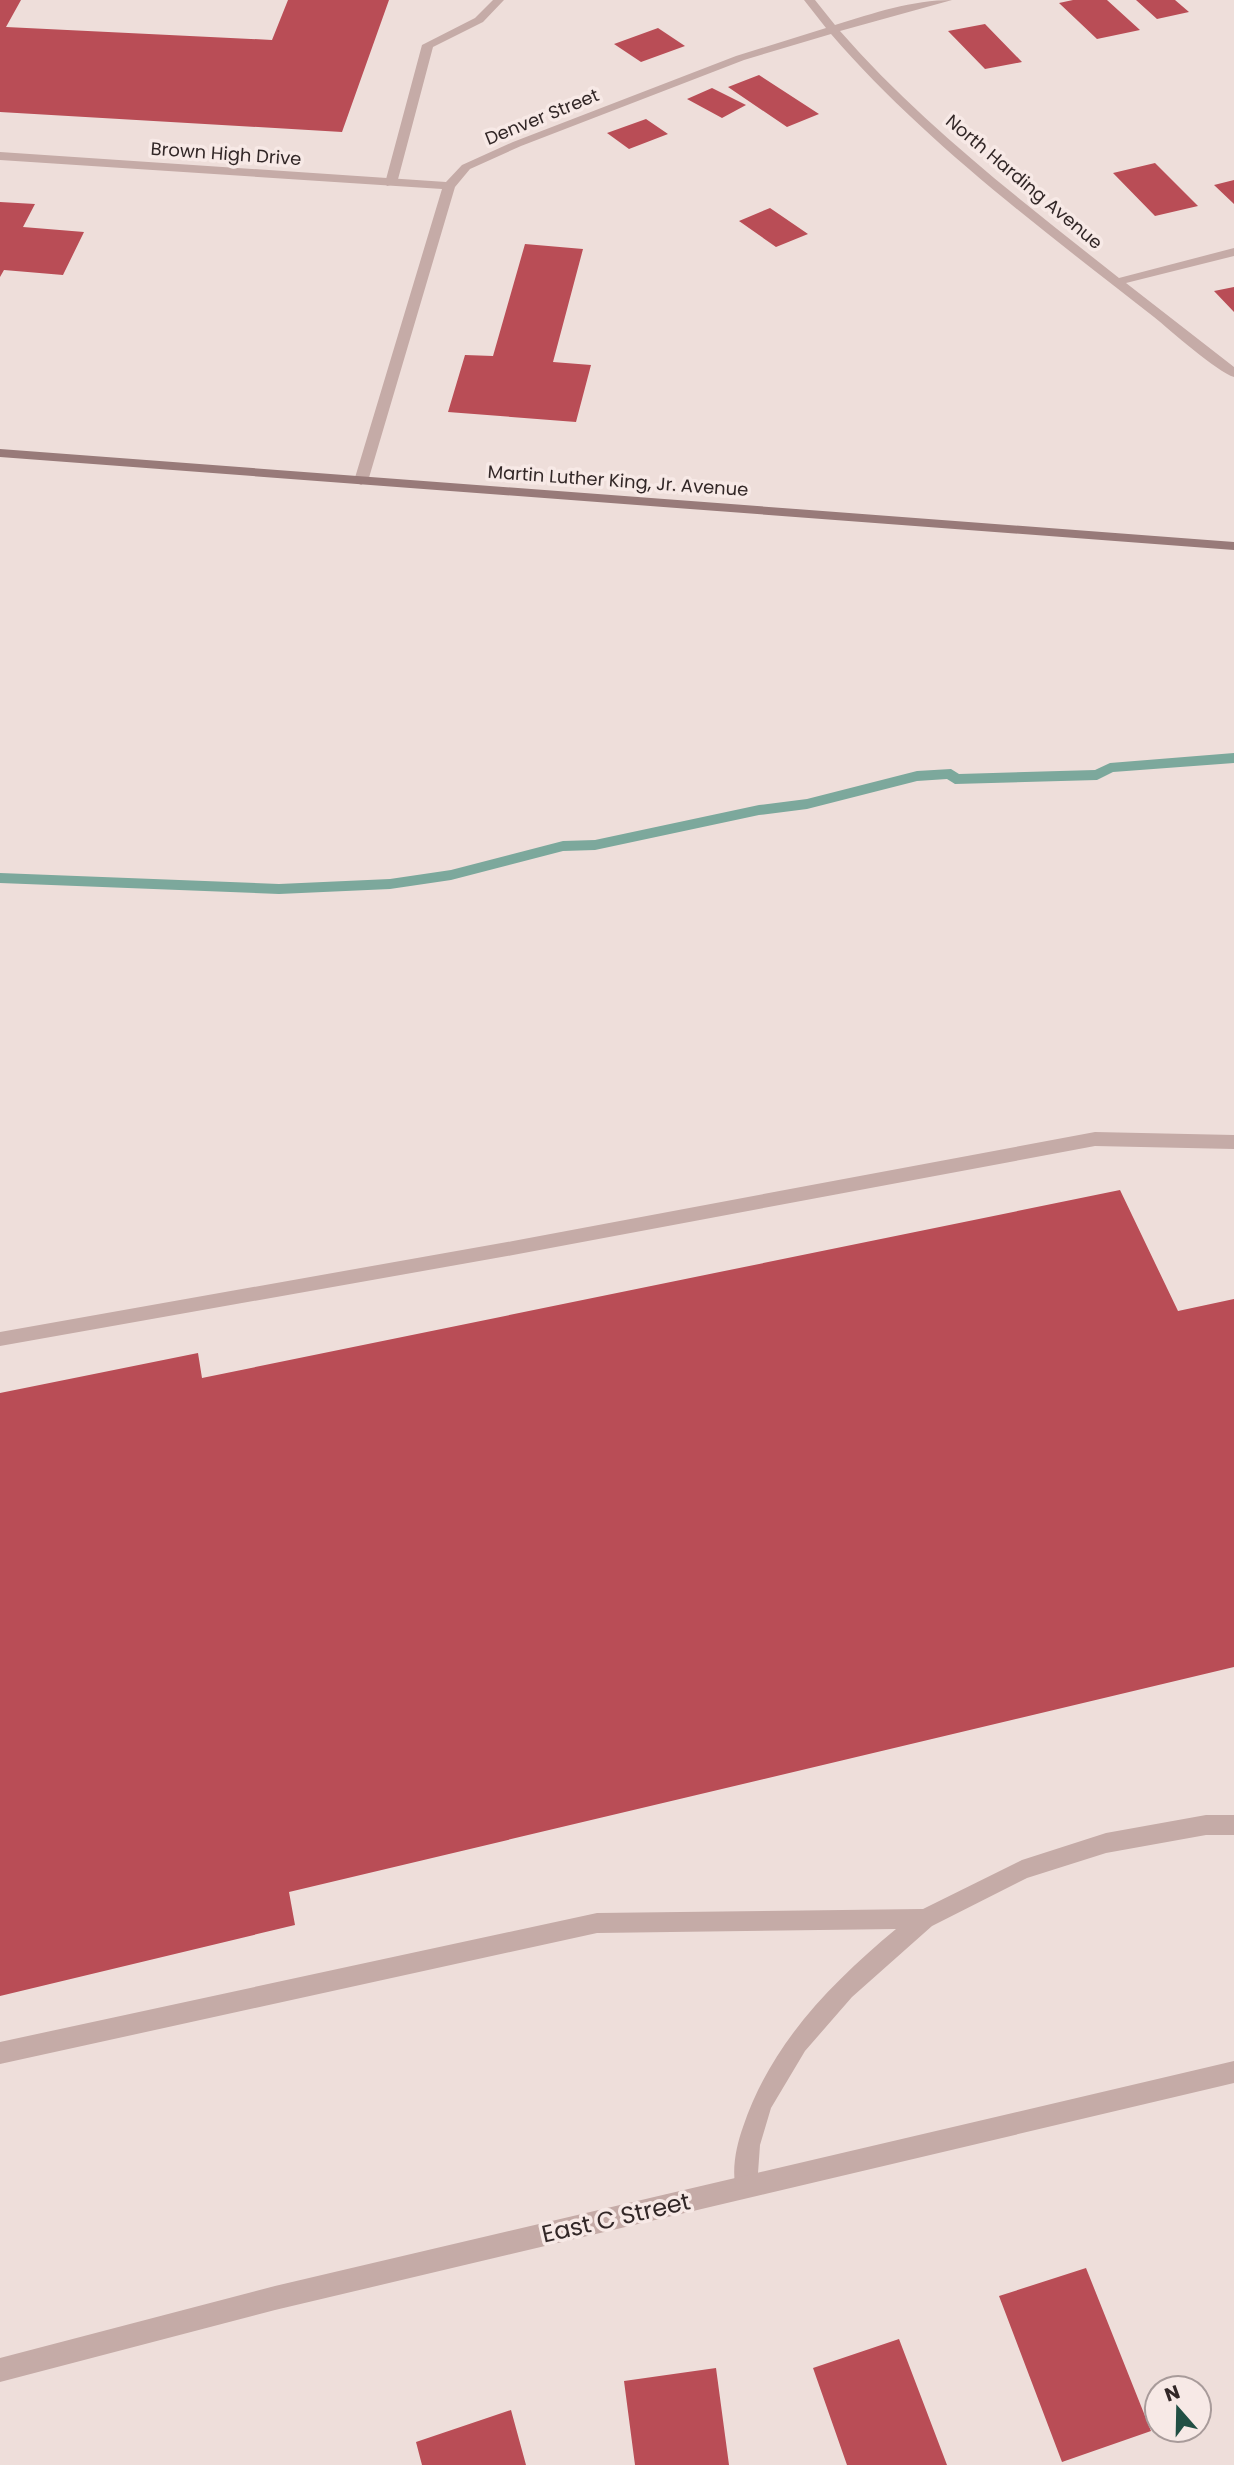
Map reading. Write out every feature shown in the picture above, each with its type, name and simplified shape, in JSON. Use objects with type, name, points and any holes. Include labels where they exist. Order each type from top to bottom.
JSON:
[{"type":"main road","name":"Martin Luther King, Jr. Avenue","points":[[0,453],[1234,546]]},
{"type":"street","points":[[391,183],[428,45],[479,20],[499,0]]},
{"type":"street","name":"North Harding Avenue","points":[[809,0],[874,75],[990,179],[1234,373]]},
{"type":"street","name":"Denver Street","points":[[449,186],[466,167],[517,144],[740,58],[831,28],[947,0]]},
{"type":"street","name":"Brown High Drive","points":[[0,156],[449,186]]},
{"type":"street","points":[[360,481],[449,186]]},
{"type":"street","points":[[1117,282],[1234,252]]},
{"type":"street","points":[[0,1339],[513,1248],[1095,1139],[1234,1142]]},
{"type":"street","points":[[746,2187],[750,2140],[781,2065],[822,2012],[845,1988],[925,1919],[1022,1870],[1106,1843],[1206,1825],[1234,1825]]},
{"type":"street","points":[[0,2053],[597,1923],[925,1919]]},
{"type":"street","name":"East C Street","points":[[0,2370],[289,2295],[1234,2071]]},
{"type":"building","points":[[0,0],[21,0],[6,27],[272,40],[288,0],[389,0],[342,132],[0,112]]},
{"type":"building","points":[[1073,0],[1107,0],[1140,30],[1097,39],[1059,3]]},
{"type":"building","points":[[1136,0],[1175,0],[1189,12],[1157,19]]},
{"type":"building","points":[[985,24],[1022,62],[985,69],[948,31]]},
{"type":"building","points":[[658,28],[685,46],[641,62],[614,44]]},
{"type":"building","points":[[759,75],[819,114],[787,127],[728,87]]},
{"type":"building","points":[[712,88],[746,105],[722,118],[687,99]]},
{"type":"building","points":[[646,119],[668,134],[629,149],[607,133]]},
{"type":"building","points":[[1155,163],[1198,206],[1155,216],[1113,173]]},
{"type":"building","points":[[1234,180],[1234,204],[1214,185]]},
{"type":"building","points":[[0,202],[35,204],[23,227],[84,232],[63,275],[4,270],[0,277]]},
{"type":"building","points":[[770,208],[808,234],[776,247],[739,221]]},
{"type":"building","points":[[525,244],[583,249],[553,362],[591,365],[576,422],[448,412],[465,355],[493,356]]},
{"type":"building","points":[[1234,287],[1234,312],[1214,291]]},
{"type":"building","points":[[1120,1190],[1178,1311],[1234,1299],[1234,1667],[289,1892],[295,1925],[0,1996],[0,1393],[198,1353],[202,1378]]},
{"type":"building","points":[[1086,2268],[1143,2411],[1143,2434],[1062,2462],[999,2296]]},
{"type":"building","points":[[899,2339],[947,2465],[847,2465],[813,2368]]},
{"type":"building","points":[[716,2368],[729,2465],[635,2465],[624,2381]]},
{"type":"building","points":[[511,2410],[526,2465],[422,2465],[416,2442]]},
{"type":"waterway","points":[[0,878],[279,889],[390,884],[451,875],[563,846],[595,845],[759,810],[807,804],[917,776],[951,774],[955,779],[1097,775],[1110,768],[1234,758]]}]
